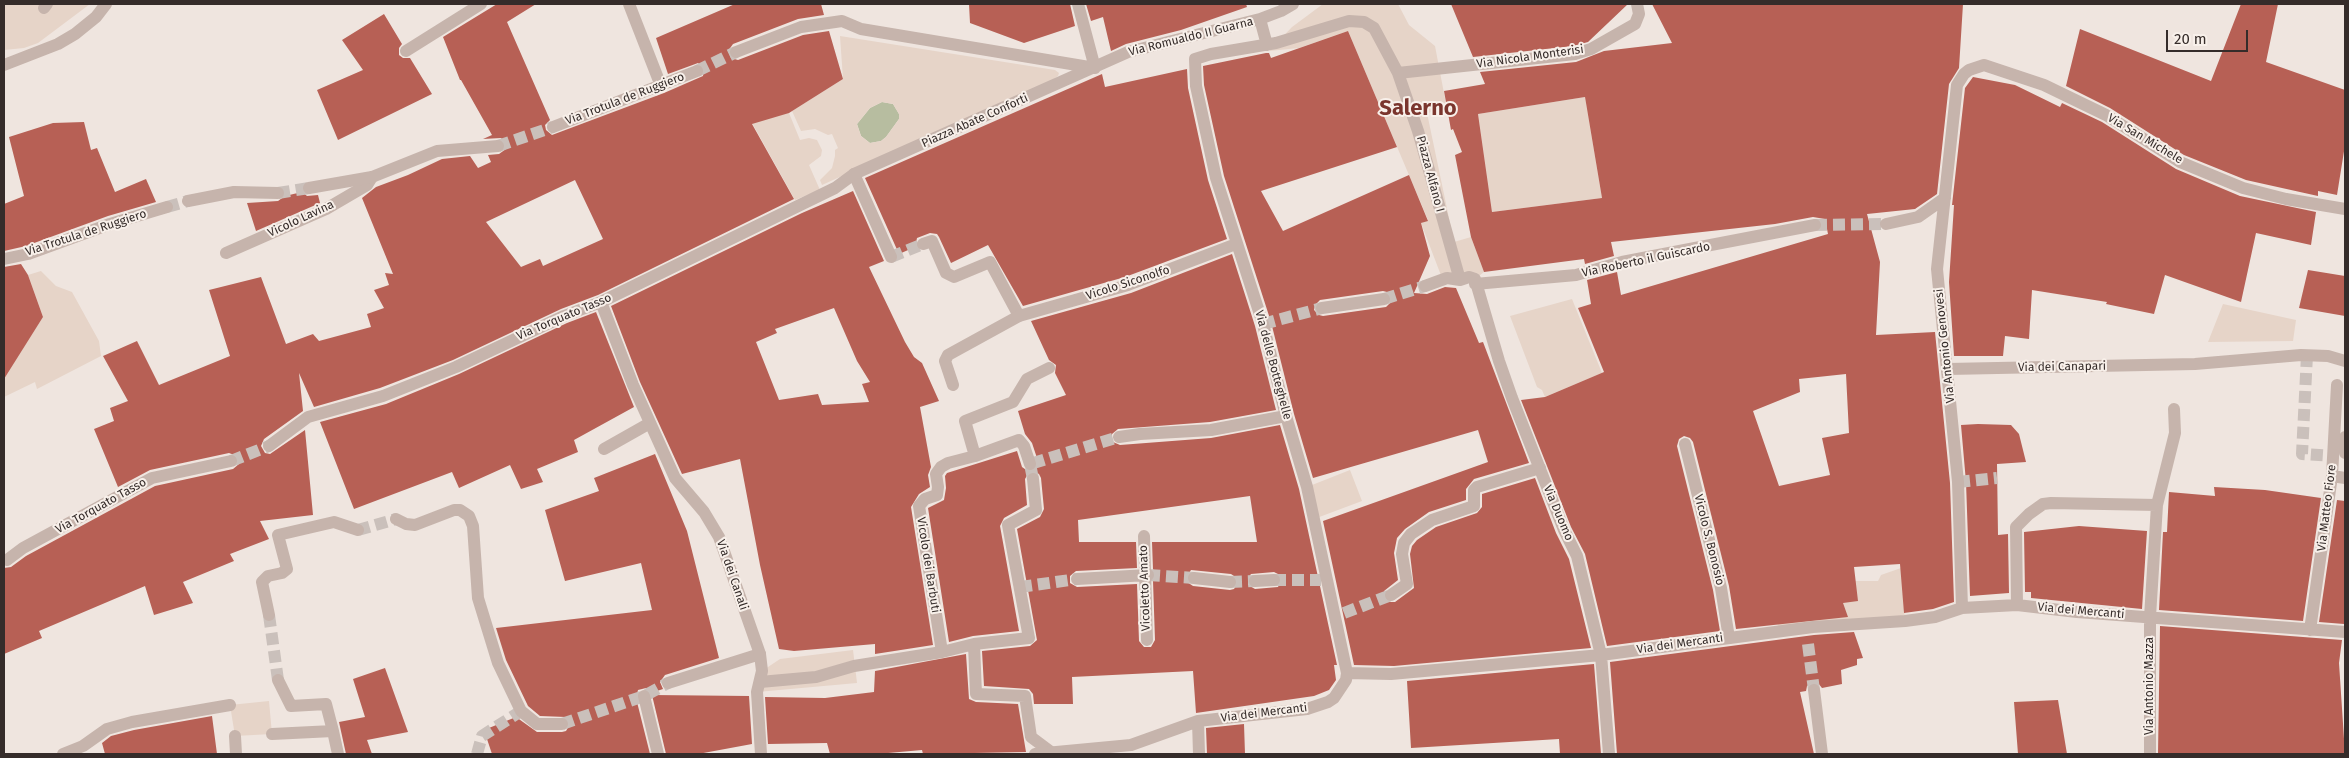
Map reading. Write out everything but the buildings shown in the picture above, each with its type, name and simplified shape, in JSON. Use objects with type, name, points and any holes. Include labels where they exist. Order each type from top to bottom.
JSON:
[{"type":"street","points":[[4,65],[58,44],[75,34],[96,17],[106,4]]},
{"type":"street","points":[[406,51],[481,4]]},
{"type":"street","points":[[629,4],[661,86]]},
{"type":"street","points":[[736,52],[801,27],[842,21],[861,29],[1095,68],[1078,4]]},
{"type":"street","name":"Via Romualdo II Guarna","points":[[1095,68],[1128,52],[1260,19],[1293,4]]},
{"type":"street","name":"Via Nicola Monterisi","points":[[1398,74],[1575,54],[1598,45],[1635,24],[1639,14],[1637,4]]},
{"type":"street","name":"Via Romualdo II Guarna","points":[[1195,59],[1211,54],[1271,44],[1260,19]]},
{"type":"street","name":"Piazza Alfano I","points":[[1271,44],[1349,21],[1364,22],[1374,28],[1398,74],[1418,131],[1460,280]]},
{"type":"street","name":"Via delle Botteghelle","points":[[1195,59],[1196,86],[1216,178],[1263,324],[1286,416],[1308,487],[1324,579],[1339,615],[1348,673]]},
{"type":"street","name":"Via San Michele","points":[[1957,85],[1969,70],[1984,65],[1992,67],[2044,85],[2080,102],[2106,115],[2180,162],[2243,188],[2286,199],[2345,209]]},
{"type":"street","name":"Piazza Abate Conforti","points":[[854,174],[1095,68]]},
{"type":"street","name":"Via Trotula de Ruggiero","points":[[553,127],[698,71]]},
{"type":"street","name":"Via Antonio Genovesi","points":[[1957,85],[1937,270],[1958,482],[1962,608]]},
{"type":"street","points":[[309,188],[372,177],[437,151],[498,146]]},
{"type":"street","points":[[854,174],[891,257]]},
{"type":"street","name":"Via Torquato Tasso","points":[[269,446],[308,417],[383,396],[420,383],[564,316],[601,302],[835,188],[854,174]]},
{"type":"street","name":"Vicolo Lavina","points":[[226,253],[326,208],[367,185],[372,177]]},
{"type":"street","points":[[188,202],[234,192],[278,192]]},
{"type":"street","points":[[1886,224],[1918,217],[1945,198]]},
{"type":"street","name":"Via Trotula de Ruggiero","points":[[4,259],[28,254],[110,224],[167,206]]},
{"type":"street","name":"Via Roberto il Guiscardo","points":[[1475,281],[1576,275],[1622,262],[1815,225]]},
{"type":"street","points":[[923,244],[932,241],[946,273],[954,277],[990,262],[1019,316]]},
{"type":"street","name":"Vicolo Siconolfo","points":[[953,385],[945,361],[948,355],[1019,316],[1128,285],[1236,244]]},
{"type":"street","points":[[1424,286],[1447,278],[1460,280],[1469,277],[1475,281]]},
{"type":"street","name":"Via Duomo","points":[[1475,281],[1499,361],[1564,530],[1577,556],[1601,655],[1609,754]]},
{"type":"street","points":[[1322,308],[1384,299]]},
{"type":"street","name":"Via dei Canali","points":[[601,302],[675,478],[717,532],[760,654],[762,671],[757,692],[761,754]]},
{"type":"street","name":"Via dei Canapari","points":[[1948,369],[2175,364],[2300,355],[2320,356],[2345,361]]},
{"type":"street","points":[[975,456],[965,421],[1013,402],[1027,379],[1049,368]]},
{"type":"street","name":"Via Matteo Fiore","points":[[2310,630],[2332,476],[2337,385]]},
{"type":"street","name":"Via Antonio Mazza","points":[[2150,754],[2150,617],[2157,505],[2175,433],[2174,409]]},
{"type":"street","points":[[1119,437],[1211,430],[1286,416]]},
{"type":"street","points":[[604,448],[650,422]]},
{"type":"street","points":[[2345,437],[2345,453]]},
{"type":"street","name":"Vicolo dei Barbuti","points":[[942,652],[919,506],[924,499],[937,495],[936,474],[941,467],[948,463],[975,456],[1019,440],[1024,446],[1030,464]]},
{"type":"street","name":"Vicolo S. Bonosio","points":[[1685,444],[1721,588],[1729,638]]},
{"type":"street","name":"Via Torquato Tasso","points":[[7,560],[23,548],[152,478],[231,461]]},
{"type":"street","points":[[1391,596],[1407,584],[1402,554],[1404,543],[1411,534],[1432,520],[1474,506],[1474,490],[1477,487],[1540,468]]},
{"type":"street","points":[[2332,476],[2345,478]]},
{"type":"street","points":[[760,682],[810,678],[854,666],[942,652],[974,644],[1029,638],[1008,525],[1036,510],[1033,479]]},
{"type":"street","points":[[2017,605],[2016,526],[2043,504],[2157,505]]},
{"type":"street","points":[[396,519],[406,524],[415,525],[454,510],[460,510],[469,516],[473,526],[478,598],[498,662],[522,711],[537,724],[562,724]]},
{"type":"street","points":[[270,615],[262,582],[268,576],[282,574],[287,569],[278,535],[334,522],[358,530]]},
{"type":"street","name":"Vicoletto Amato","points":[[1144,536],[1147,640]]},
{"type":"street","points":[[1077,579],[1146,575]]},
{"type":"street","points":[[1194,578],[1230,582]]},
{"type":"street","points":[[1256,581],[1274,580]]},
{"type":"street","name":"Via dei Mercanti","points":[[1034,754],[1090,751],[1131,745],[1198,721],[1320,706],[1334,698],[1346,680],[1348,673],[1391,674],[1601,655],[1813,628],[1905,621],[1935,617],[1962,608],[2017,605],[2345,632]]},
{"type":"street","points":[[974,644],[976,694],[1025,696],[1031,737],[1051,753]]},
{"type":"street","points":[[668,683],[760,654]]},
{"type":"street","points":[[278,680],[291,706],[326,704],[338,754]]},
{"type":"street","points":[[1814,690],[1822,754]]},
{"type":"street","points":[[644,696],[658,754]]},
{"type":"street","points":[[63,754],[83,746],[107,729],[132,722],[230,705]]},
{"type":"street","points":[[1198,721],[1199,754]]},
{"type":"street","points":[[272,734],[333,731]]},
{"type":"street","points":[[235,736],[236,754]]},
{"type":"green space","points":[[882,102],[893,104],[899,114],[899,119],[886,137],[881,141],[870,143],[861,136],[857,124],[870,108]]},
{"type":"shaded area","points":[[4,4],[90,4],[38,43],[24,48],[4,50]]},
{"type":"shaded area","points":[[1323,4],[1398,4],[1409,25],[1435,46],[1447,109],[1427,113],[1454,242],[1471,237],[1484,272],[1475,279],[1442,278],[1421,223],[1428,220],[1348,31],[1299,48],[1269,51],[1292,27]]},
{"type":"shaded area","points":[[840,36],[1055,70],[1059,73],[1058,76],[1049,82],[822,185],[820,180],[832,168],[835,150],[838,148],[832,134],[828,135],[815,129],[801,131],[792,111],[843,79]],"holes":[[[882,102],[893,104],[899,114],[899,119],[886,137],[881,141],[870,143],[861,136],[857,124],[870,108]]]},
{"type":"shaded area","points":[[1585,97],[1602,198],[1492,212],[1478,114]]},
{"type":"shaded area","points":[[746,112],[789,113],[800,140],[809,138],[817,140],[822,150],[821,156],[809,165],[820,190],[795,200]]},
{"type":"shaded area","points":[[41,271],[56,286],[72,292],[99,341],[101,356],[37,389],[35,382],[4,397],[4,377],[43,317],[28,275]]},
{"type":"shaded area","points":[[1572,299],[1602,373],[1545,397],[1542,390],[1537,387],[1510,316]]},
{"type":"shaded area","points":[[2223,304],[2296,320],[2293,341],[2208,342]]},
{"type":"shaded area","points":[[1350,470],[1362,501],[1314,519],[1307,487]]},
{"type":"shaded area","points":[[1901,568],[1905,621],[1778,632],[1777,612],[1855,581],[1878,581],[1881,575]]},
{"type":"shaded area","points":[[853,650],[857,683],[757,692],[762,671],[780,659]]},
{"type":"shaded area","points":[[269,701],[272,734],[235,736],[230,705]]},
{"type":"tunnel","points":[[697,71],[736,52]]},
{"type":"tunnel","points":[[498,146],[553,127]]},
{"type":"tunnel","points":[[278,193],[309,188]]},
{"type":"tunnel","points":[[167,207],[188,201]]},
{"type":"tunnel","points":[[1815,225],[1886,224]]},
{"type":"tunnel","points":[[891,257],[923,244]]},
{"type":"tunnel","points":[[1384,299],[1425,286]]},
{"type":"tunnel","points":[[1263,324],[1322,308]]},
{"type":"tunnel","points":[[2307,355],[2302,454],[2333,456]]},
{"type":"tunnel","points":[[1033,479],[1030,464],[1119,437]]},
{"type":"tunnel","points":[[231,461],[269,446]]},
{"type":"tunnel","points":[[1958,482],[1997,478]]},
{"type":"tunnel","points":[[358,530],[396,519]]},
{"type":"tunnel","points":[[1148,575],[1194,578]]},
{"type":"tunnel","points":[[1020,587],[1077,579]]},
{"type":"tunnel","points":[[1274,580],[1321,580]]},
{"type":"tunnel","points":[[1230,582],[1255,581]]},
{"type":"tunnel","points":[[1344,613],[1391,595]]},
{"type":"tunnel","points":[[269,615],[278,680]]},
{"type":"tunnel","points":[[1808,644],[1814,690]]},
{"type":"tunnel","points":[[562,724],[644,696],[668,683]]},
{"type":"tunnel","points":[[477,754],[482,736],[521,711]]},
{"type":"district","name":"Salerno","points":[[1418,109]]}]
